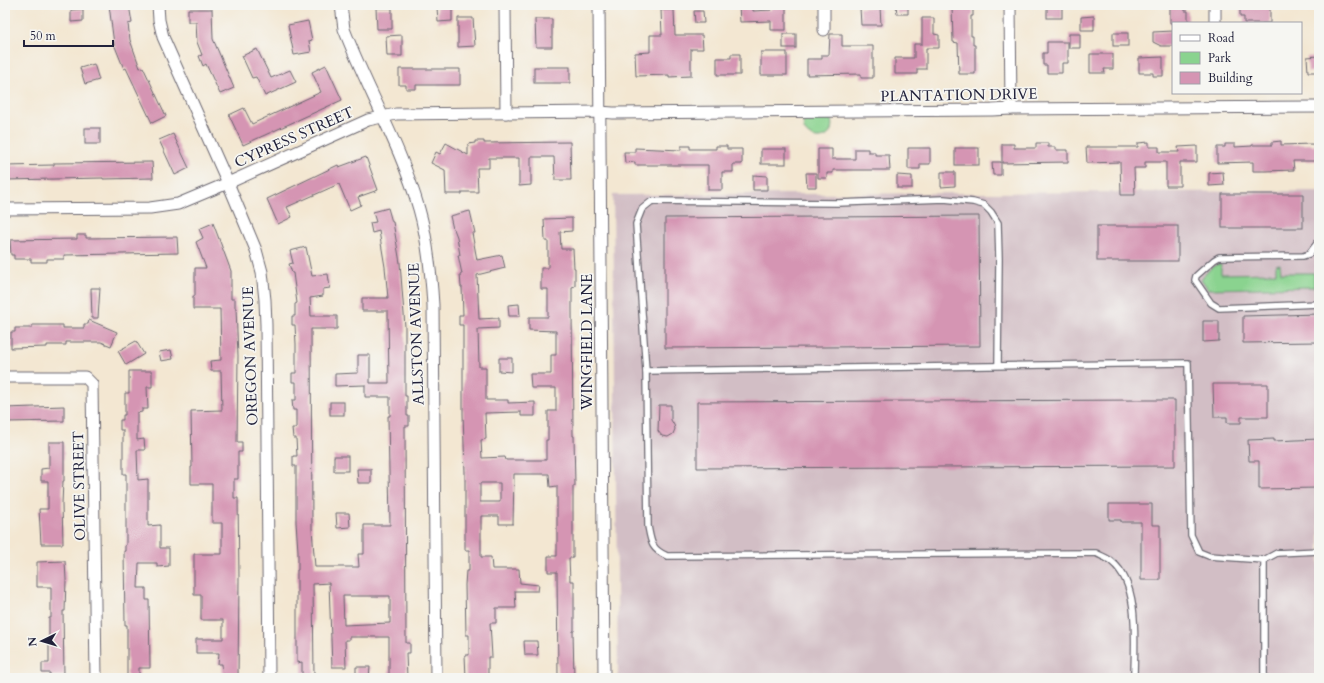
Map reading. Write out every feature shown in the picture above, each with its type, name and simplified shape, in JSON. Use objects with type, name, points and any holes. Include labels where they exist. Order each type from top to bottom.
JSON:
[{"type":"street","name":"OREGON AVENUE","points":[[158,5],[159,20],[163,37],[228,183],[256,250],[262,272],[266,300],[269,678]]},
{"type":"street","name":"ALLSTON AVENUE","points":[[341,5],[344,29],[412,186],[425,232],[430,264],[433,304],[436,678]]},
{"type":"street","points":[[505,5],[506,113]]},
{"type":"street","name":"WINGFIELD LANE","points":[[599,5],[604,678]]},
{"type":"street","points":[[824,5],[824,30]]},
{"type":"street","points":[[1010,5],[1010,109]]},
{"type":"street","points":[[1215,5],[1215,22]]},
{"type":"street","name":"PLANTATION DRIVE","points":[[600,112],[1319,107]]},
{"type":"street","name":"CYPRESS STREET","points":[[5,209],[164,207],[178,204],[368,120],[396,114],[600,112]]},
{"type":"street","name":"OLIVE STREET","points":[[5,377],[85,377],[92,384],[96,678]]},
{"type":"lane","points":[[998,366],[998,223],[991,212],[984,205],[973,202],[944,199],[838,203],[652,201],[642,209],[636,224],[646,372],[648,526],[651,543],[658,552],[666,556],[1096,553],[1112,562],[1123,575],[1129,589],[1134,621],[1134,678]]},
{"type":"lane","points":[[1319,241],[1309,254],[1304,256],[1219,258],[1214,260],[1196,276],[1196,280],[1211,303],[1219,308],[1319,304]]},
{"type":"lane","points":[[646,372],[1188,363],[1191,535],[1199,552],[1209,556],[1264,560],[1277,553],[1319,551]]},
{"type":"lane","points":[[1264,560],[1264,678]]},
{"type":"shaded area","points":[[1319,191],[1319,678],[618,678],[613,195]]},
{"type":"green space","points":[[804,119],[831,119],[832,128],[829,134],[824,137],[818,138],[811,136],[806,133],[803,127]]},
{"type":"green space","points":[[1218,264],[1221,265],[1221,274],[1276,273],[1276,265],[1280,264],[1281,273],[1314,273],[1314,287],[1208,289],[1201,279],[1211,268]]},
{"type":"building","points":[[109,5],[129,5],[132,23],[128,24],[130,40],[140,68],[143,67],[166,116],[152,123],[126,68],[124,69],[114,44]]},
{"type":"building","points":[[739,5],[753,5],[753,11],[771,10],[771,7],[786,7],[786,30],[771,30],[771,21],[740,22]]},
{"type":"building","points":[[896,5],[908,5],[908,14],[897,14]]},
{"type":"building","points":[[952,5],[973,5],[973,16],[971,16],[971,36],[973,36],[973,45],[975,45],[975,74],[959,74],[958,43],[953,42]]},
{"type":"building","points":[[1047,5],[1062,5],[1062,18],[1047,18]]},
{"type":"building","points":[[1170,5],[1185,5],[1185,11],[1188,11],[1188,22],[1170,23]]},
{"type":"building","points":[[452,6],[452,21],[438,22],[437,7]]},
{"type":"building","points":[[880,7],[881,25],[861,25],[860,8]]},
{"type":"building","points":[[1270,7],[1270,22],[1244,22],[1244,17],[1240,17],[1240,8]]},
{"type":"building","points":[[376,8],[392,8],[392,29],[377,29]]},
{"type":"building","points":[[83,9],[83,21],[71,22],[71,10]]},
{"type":"building","points":[[188,9],[212,9],[213,39],[234,88],[220,94],[206,64],[203,66],[199,56],[202,55],[197,42],[196,22],[188,22]]},
{"type":"building","points":[[661,10],[674,10],[675,35],[702,35],[703,49],[691,49],[691,76],[636,76],[635,53],[650,52],[650,35],[662,35]]},
{"type":"building","points":[[694,11],[703,11],[704,23],[695,23]]},
{"type":"building","points":[[1094,16],[1094,30],[1081,30],[1081,17]]},
{"type":"building","points":[[458,18],[473,18],[475,46],[458,47]]},
{"type":"building","points":[[922,18],[934,18],[934,34],[939,35],[939,48],[926,48],[926,69],[917,69],[917,74],[895,74],[895,58],[914,58],[914,44],[922,44]]},
{"type":"building","points":[[535,19],[552,19],[552,47],[536,47]]},
{"type":"building","points":[[308,21],[312,40],[309,41],[311,52],[294,55],[288,25]]},
{"type":"building","points":[[1172,31],[1172,46],[1161,46],[1153,42],[1153,32]]},
{"type":"building","points":[[1113,33],[1128,33],[1128,46],[1113,46]]},
{"type":"building","points":[[783,34],[796,34],[796,48],[783,48]]},
{"type":"building","points":[[830,34],[842,34],[842,46],[873,46],[873,78],[861,78],[861,74],[807,75],[807,59],[822,59],[822,55],[829,55]]},
{"type":"building","points":[[1069,34],[1080,34],[1080,48],[1069,48]]},
{"type":"building","points":[[402,35],[402,56],[387,56],[386,36]]},
{"type":"building","points":[[1047,42],[1068,42],[1068,63],[1062,63],[1062,73],[1047,73],[1047,65],[1043,65],[1043,53],[1047,53]]},
{"type":"building","points":[[257,49],[271,78],[290,70],[296,82],[265,96],[256,77],[252,78],[242,56]]},
{"type":"building","points":[[761,52],[787,52],[787,75],[761,75]]},
{"type":"building","points":[[731,54],[740,54],[740,75],[717,75],[717,58],[731,58]]},
{"type":"building","points":[[1090,54],[1113,54],[1113,69],[1104,69],[1105,73],[1090,73]]},
{"type":"building","points":[[1319,56],[1319,72],[1308,72],[1307,57]]},
{"type":"building","points":[[1163,57],[1163,76],[1153,76],[1153,73],[1139,73],[1139,58]]},
{"type":"building","points":[[94,64],[99,80],[85,84],[80,68]]},
{"type":"building","points":[[326,65],[342,100],[243,145],[229,115],[244,108],[252,124],[321,92],[312,72]]},
{"type":"building","points":[[534,67],[570,67],[570,83],[534,83]]},
{"type":"building","points":[[399,69],[460,69],[460,85],[416,85],[416,89],[406,89],[406,85],[399,85]]},
{"type":"building","points":[[85,128],[100,128],[100,144],[85,144]]},
{"type":"building","points":[[173,134],[189,168],[175,175],[159,140]]},
{"type":"building","points":[[475,141],[484,141],[484,143],[570,142],[571,180],[555,180],[554,157],[531,157],[531,185],[519,186],[519,158],[489,158],[489,168],[477,168],[478,192],[446,194],[445,170],[431,163],[436,152],[440,154],[446,143],[468,155],[468,144],[475,143]]},
{"type":"building","points":[[1281,141],[1281,145],[1319,145],[1319,161],[1293,161],[1294,170],[1265,171],[1253,171],[1253,162],[1217,163],[1217,147],[1225,147],[1225,144],[1235,144],[1235,147],[1272,145],[1272,142]]},
{"type":"building","points":[[1149,142],[1149,147],[1159,147],[1159,152],[1179,152],[1178,147],[1197,146],[1197,162],[1180,162],[1180,186],[1166,186],[1166,162],[1145,162],[1145,168],[1134,168],[1135,195],[1121,195],[1120,162],[1087,163],[1086,147],[1138,147],[1138,143]]},
{"type":"building","points":[[1036,143],[1048,143],[1048,147],[1055,147],[1055,150],[1068,150],[1068,162],[1002,163],[1002,144],[1014,144],[1014,148],[1036,148]]},
{"type":"building","points":[[681,146],[690,146],[690,149],[716,149],[716,146],[727,146],[727,149],[742,149],[742,164],[733,164],[733,172],[722,172],[722,190],[708,190],[708,165],[635,165],[635,162],[625,163],[624,152],[635,152],[635,148],[681,150]]},
{"type":"building","points":[[908,148],[930,148],[930,164],[920,164],[920,169],[908,169]]},
{"type":"building","points":[[955,148],[979,148],[979,165],[955,165]]},
{"type":"building","points":[[761,149],[786,149],[786,164],[761,164]]},
{"type":"building","points":[[818,149],[832,149],[832,159],[855,159],[855,149],[868,149],[868,152],[875,152],[875,155],[889,155],[890,170],[833,170],[833,173],[827,173],[827,178],[818,178]]},
{"type":"building","points":[[366,157],[378,190],[358,197],[361,205],[350,210],[339,184],[287,207],[292,217],[278,224],[267,199],[338,165],[339,167]]},
{"type":"building","points":[[152,162],[153,178],[5,180],[5,166],[54,165],[54,163]]},
{"type":"building","points":[[992,162],[1001,162],[1001,175],[993,175]]},
{"type":"building","points":[[941,172],[955,172],[955,186],[941,187]]},
{"type":"building","points":[[1223,172],[1224,185],[1209,186],[1209,173]]},
{"type":"building","points":[[806,173],[816,173],[816,187],[807,187]]},
{"type":"building","points":[[753,175],[767,176],[767,190],[753,190]]},
{"type":"building","points":[[897,175],[912,176],[912,188],[897,188]]},
{"type":"building","points":[[1222,194],[1303,194],[1303,228],[1222,228]]},
{"type":"building","points":[[388,208],[393,222],[400,263],[405,327],[405,396],[407,396],[407,416],[409,416],[409,426],[405,426],[406,643],[410,643],[410,653],[406,653],[407,678],[389,678],[389,637],[349,637],[349,640],[345,640],[346,667],[332,667],[329,583],[313,584],[314,678],[302,678],[302,662],[297,663],[298,551],[296,522],[296,466],[293,466],[293,456],[297,456],[296,438],[293,438],[292,428],[296,428],[296,410],[293,410],[292,400],[296,400],[296,382],[292,382],[292,373],[296,373],[296,344],[295,325],[292,325],[292,316],[295,316],[295,304],[297,303],[293,273],[289,264],[293,263],[290,251],[306,247],[312,276],[328,274],[330,288],[323,289],[323,296],[310,298],[311,316],[337,316],[337,329],[311,329],[312,529],[315,567],[359,567],[358,554],[364,554],[364,525],[390,525],[388,416],[390,416],[390,397],[365,397],[365,385],[335,386],[335,374],[358,373],[358,355],[370,355],[370,383],[389,383],[388,311],[362,311],[362,298],[388,298],[379,231],[372,233],[370,223],[376,222],[373,212]],"holes":[[[343,596],[390,596],[390,623],[344,625]]]},
{"type":"building","points":[[470,211],[475,233],[472,233],[477,260],[502,255],[505,268],[477,275],[479,319],[499,318],[499,328],[478,329],[479,367],[486,367],[486,400],[508,400],[508,403],[535,402],[535,416],[521,416],[521,412],[485,413],[486,439],[481,440],[482,458],[505,457],[506,460],[546,460],[548,411],[556,411],[556,388],[531,388],[530,374],[551,374],[551,355],[556,355],[556,331],[529,330],[529,317],[548,317],[548,289],[541,289],[541,268],[548,268],[548,241],[545,241],[544,219],[572,218],[572,231],[560,232],[561,249],[573,249],[575,268],[575,286],[572,287],[572,310],[575,486],[573,486],[573,558],[569,558],[570,581],[574,581],[574,678],[558,678],[557,572],[548,572],[548,556],[557,556],[557,486],[550,487],[549,474],[514,474],[513,524],[499,524],[499,516],[481,516],[481,557],[491,557],[492,569],[519,569],[520,583],[539,585],[538,591],[515,591],[516,608],[496,608],[496,623],[490,623],[492,657],[488,657],[488,678],[466,678],[465,655],[469,655],[469,635],[466,635],[465,585],[466,571],[469,571],[469,550],[465,550],[463,325],[459,325],[459,315],[463,315],[460,274],[462,274],[458,255],[460,255],[457,237],[453,229],[450,216]],"holes":[[[480,483],[500,483],[500,502],[480,502]]]},
{"type":"building","points":[[979,216],[980,346],[665,348],[665,218]]},
{"type":"building","points":[[213,223],[231,271],[231,299],[235,299],[236,308],[238,356],[237,442],[242,442],[242,452],[238,452],[238,479],[234,479],[234,498],[238,498],[238,678],[223,678],[222,664],[218,664],[219,653],[196,653],[196,639],[223,639],[223,620],[201,620],[201,595],[194,595],[194,554],[222,554],[222,523],[212,523],[212,484],[191,484],[191,411],[222,410],[221,371],[211,371],[210,361],[221,360],[220,309],[193,309],[193,296],[195,296],[195,268],[206,268],[196,242],[203,238],[199,229]]},
{"type":"building","points":[[1097,226],[1178,226],[1178,261],[1097,261]]},
{"type":"building","points":[[77,235],[86,235],[86,238],[177,237],[178,253],[64,255],[64,259],[47,259],[47,262],[31,262],[31,259],[14,259],[14,255],[11,255],[10,240],[77,239]]},
{"type":"building","points":[[91,288],[100,288],[98,318],[92,318]]},
{"type":"building","points":[[519,304],[520,316],[509,316],[508,305]]},
{"type":"building","points":[[1319,314],[1319,342],[1243,343],[1243,316]]},
{"type":"building","points":[[89,320],[117,332],[111,346],[101,342],[66,342],[66,345],[11,348],[11,332],[15,332],[15,328],[32,328],[32,325],[63,325],[63,328],[84,328],[84,324],[88,324]]},
{"type":"building","points":[[1203,321],[1219,321],[1219,341],[1203,342]]},
{"type":"building","points":[[136,341],[144,354],[126,365],[118,351]]},
{"type":"building","points":[[171,350],[173,359],[161,361],[159,352]]},
{"type":"building","points":[[499,358],[512,358],[512,372],[499,371]]},
{"type":"building","points":[[129,371],[152,371],[152,387],[147,387],[148,409],[142,409],[142,412],[137,413],[137,440],[144,439],[145,450],[137,450],[138,480],[148,479],[148,526],[160,525],[160,548],[169,548],[169,566],[157,567],[157,563],[139,563],[138,588],[146,588],[146,600],[149,600],[150,668],[139,668],[139,678],[127,678],[127,625],[125,625],[124,551],[126,545],[126,474],[123,474],[123,430],[120,430],[120,420],[123,420],[123,415],[125,415],[125,393],[129,393]]},
{"type":"building","points":[[1213,384],[1268,384],[1268,417],[1241,417],[1241,423],[1227,423],[1227,417],[1214,417]]},
{"type":"building","points":[[1175,400],[1175,466],[697,468],[697,402]]},
{"type":"building","points":[[330,402],[344,402],[344,415],[330,415]]},
{"type":"building","points":[[659,405],[671,405],[671,420],[675,429],[673,434],[668,437],[662,436],[658,431]]},
{"type":"building","points":[[64,406],[64,421],[5,422],[5,408]]},
{"type":"building","points":[[1274,439],[1274,441],[1319,439],[1319,488],[1259,489],[1259,461],[1249,461],[1248,440]]},
{"type":"building","points":[[49,442],[64,442],[64,481],[62,504],[63,544],[41,544],[39,509],[48,509],[48,481],[41,481],[41,469],[49,468]]},
{"type":"building","points":[[334,456],[348,456],[348,471],[334,471]]},
{"type":"building","points":[[357,469],[371,469],[371,483],[358,483]]},
{"type":"building","points":[[1109,504],[1152,504],[1152,525],[1160,525],[1160,580],[1141,580],[1141,522],[1121,522],[1121,520],[1109,520]]},
{"type":"building","points":[[336,513],[349,513],[350,527],[337,528]]},
{"type":"building","points":[[65,561],[65,611],[63,611],[64,676],[50,676],[50,673],[42,673],[42,663],[49,663],[51,587],[37,587],[37,562]]},
{"type":"building","points":[[524,641],[537,641],[538,655],[525,655]]},
{"type":"building","points":[[356,667],[370,667],[369,678],[356,678]]}]
